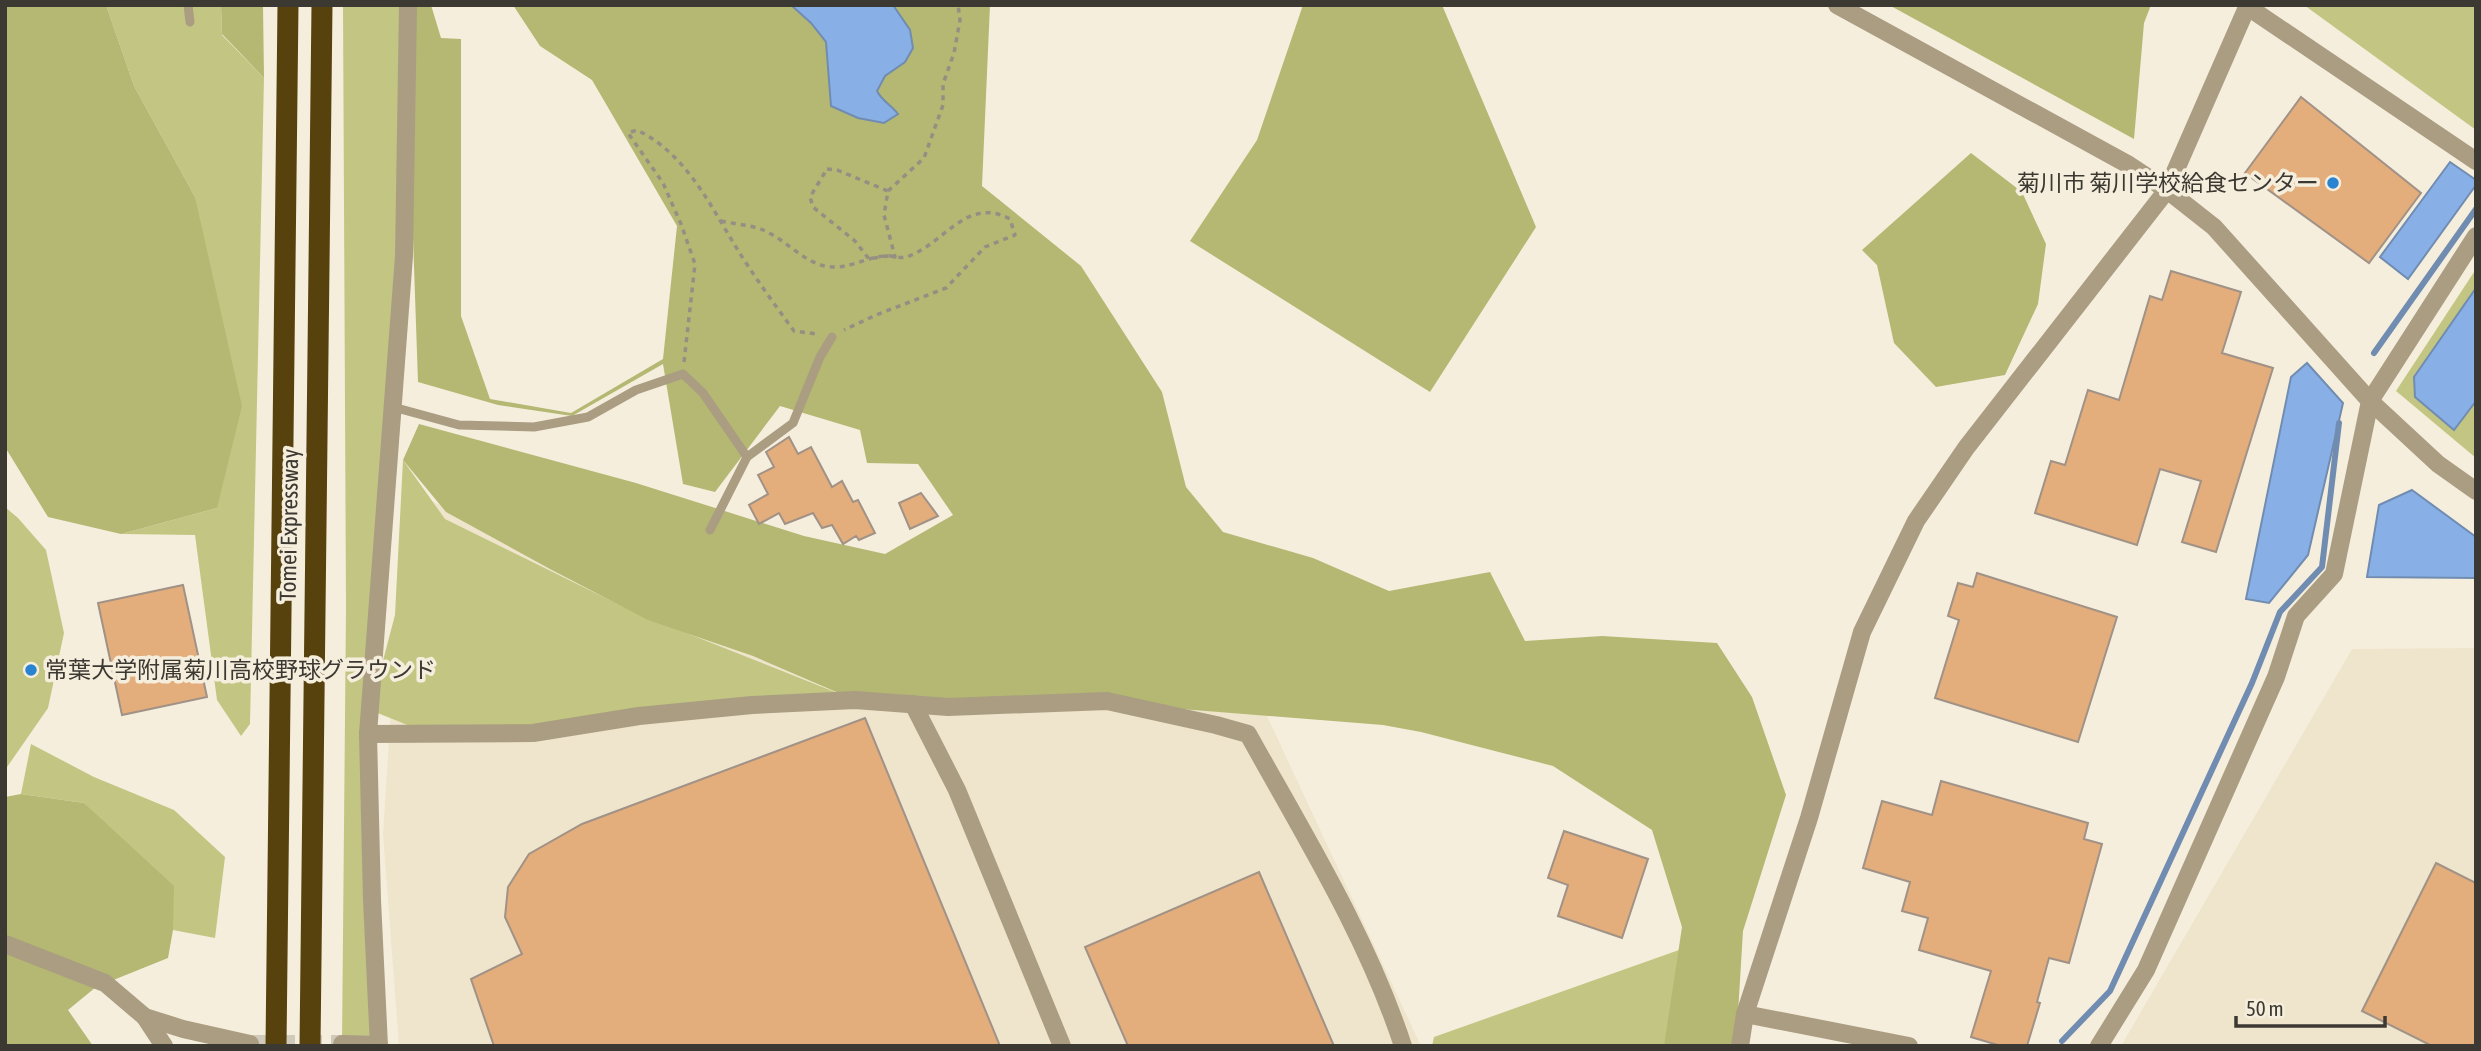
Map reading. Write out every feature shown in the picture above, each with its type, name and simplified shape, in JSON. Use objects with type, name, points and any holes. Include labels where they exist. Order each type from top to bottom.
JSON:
[{"type":"highway","name":"Tomei Expressway","points":[[276,1046],[288,5]]},
{"type":"highway","name":"Tomei Expressway","points":[[310,1046],[322,5]]},
{"type":"street","points":[[342,1044],[379,1045],[368,734],[404,256],[408,5]]},
{"type":"street","points":[[1837,5],[2129,165],[2167,190],[2214,227],[2370,401],[2438,464],[2476,491]]},
{"type":"street","points":[[1740,1046],[1745,1014],[1809,818],[1861,632],[1916,521],[1966,448],[2167,190],[2248,6],[2476,161]]},
{"type":"street","points":[[2099,1046],[2146,970],[2276,677],[2295,616],[2334,574],[2370,401],[2476,236]]},
{"type":"street","points":[[368,734],[533,733],[639,716],[752,705],[855,700],[948,707],[1107,701],[1216,724],[1248,734],[1352,924],[1393,1017],[1402,1046]]},
{"type":"street","points":[[913,704],[957,790],[1062,1046]]},
{"type":"street","points":[[5,944],[105,983],[145,1017],[164,1046]]},
{"type":"street","points":[[1745,1014],[1909,1046]]},
{"type":"street","points":[[145,1017],[183,1029],[250,1044]]},
{"type":"lane","points":[[188,5],[190,22]]},
{"type":"lane","points":[[710,530],[747,457],[793,423],[820,357],[832,337]]},
{"type":"lane","points":[[393,407],[459,425],[534,426],[588,417],[636,390],[683,374],[703,393],[747,457]]},
{"type":"path","points":[[895,257],[884,215],[888,191],[923,158],[943,105],[943,84],[954,53],[960,20],[958,5]]},
{"type":"path","points":[[683,374],[695,264],[663,183],[628,133],[637,130],[656,139],[681,164],[721,221],[760,285],[794,331],[832,337],[876,315],[946,288],[985,247],[1015,235],[1010,219],[1001,214],[978,214],[961,220],[905,258],[886,256],[832,267],[810,260],[763,229],[721,221]]},
{"type":"path","points":[[869,259],[855,241],[813,207],[810,197],[827,169],[837,170],[888,191]]},
{"type":"shaded area","points":[[405,489],[812,671],[1247,673],[1421,1046],[399,1046],[383,834]]},
{"type":"shaded area","points":[[2476,648],[2476,1046],[2121,1046],[2352,649]]},
{"type":"green space","points":[[5,5],[106,5],[134,86],[195,197],[242,406],[217,508],[121,534],[48,517],[5,447]]},
{"type":"green space","points":[[106,5],[221,5],[222,35],[264,78],[250,724],[241,736],[217,700],[195,535],[121,534],[217,508],[195,197],[134,86]]},
{"type":"green space","points":[[221,5],[263,5],[264,78],[222,34]]},
{"type":"green space","points":[[343,5],[408,5],[376,687],[395,615],[403,460],[445,519],[636,613],[855,700],[430,734],[375,712],[379,1045],[342,1044],[346,607]]},
{"type":"green space","points":[[405,5],[431,5],[441,38],[461,39],[461,316],[490,399],[571,413],[663,359],[677,226],[592,80],[540,46],[513,5],[990,5],[982,186],[1081,266],[1162,392],[1186,487],[1223,532],[1313,558],[1389,591],[1490,572],[1525,641],[1602,636],[1717,643],[1752,697],[1786,795],[1743,931],[1736,1046],[1664,1046],[1682,927],[1652,830],[1553,766],[1421,732],[1383,725],[1081,701],[855,700],[753,656],[648,620],[446,512],[403,460],[419,424],[636,483],[804,536],[885,554],[953,515],[918,464],[867,463],[860,430],[780,406],[715,492],[683,484],[663,364],[572,416],[498,405],[418,382]]},
{"type":"green space","points":[[1303,5],[1442,5],[1536,227],[1430,392],[1190,241],[1257,140]]},
{"type":"green space","points":[[1889,5],[2151,5],[2144,23],[2134,139]]},
{"type":"green space","points":[[2304,5],[2476,5],[2476,130]]},
{"type":"green space","points":[[1971,153],[2022,192],[2046,244],[2038,304],[2005,375],[1936,387],[1894,343],[1877,265],[1862,250]]},
{"type":"green space","points":[[2476,269],[2476,458],[2396,391]]},
{"type":"green space","name":"常葉大学附属菊川高校野球グラウンド","points":[[5,507],[46,550],[64,633],[48,708],[5,770]]},
{"type":"green space","points":[[31,744],[94,777],[174,810],[225,857],[215,938],[173,930],[173,894],[84,803],[21,794]]},
{"type":"green space","points":[[21,794],[84,803],[174,886],[173,930],[168,958],[96,987],[68,1010],[93,1046],[5,1046],[5,797]]},
{"type":"green space","points":[[1679,950],[1665,1046],[1432,1046],[1434,1037]]},
{"type":"water","points":[[791,5],[893,5],[910,30],[913,48],[905,62],[885,76],[877,91],[898,114],[884,123],[858,118],[831,106],[826,42],[811,23]]},
{"type":"water","points":[[2450,162],[2476,180],[2476,185],[2408,279],[2380,257]]},
{"type":"water","points":[[2476,288],[2476,401],[2454,430],[2415,397],[2414,377]]},
{"type":"water","points":[[2307,363],[2343,403],[2308,555],[2269,603],[2246,599],[2291,377]]},
{"type":"water","points":[[2412,490],[2476,537],[2476,578],[2367,577],[2379,505]]},
{"type":"building","name":"菊川市 菊川学校給食センター","points":[[2301,97],[2421,193],[2369,263],[2245,173]]},
{"type":"building","points":[[2171,271],[2241,292],[2222,353],[2273,368],[2216,552],[2182,542],[2201,481],[2160,469],[2137,545],[2035,513],[2051,461],[2065,465],[2088,390],[2119,400],[2150,296],[2162,300]]},
{"type":"building","points":[[789,437],[798,454],[811,447],[832,487],[842,481],[853,502],[858,500],[875,533],[859,540],[856,536],[843,544],[832,525],[822,528],[813,513],[785,524],[779,513],[759,524],[749,505],[768,494],[758,475],[774,467],[766,452]]},
{"type":"building","points":[[921,493],[938,516],[910,529],[899,503]]},
{"type":"building","points":[[1977,573],[2117,617],[2078,742],[1935,698],[1959,620],[1948,616],[1958,583],[1973,587]]},
{"type":"building","points":[[183,585],[207,697],[122,715],[98,603]]},
{"type":"building","points":[[865,718],[1000,1046],[494,1046],[471,979],[522,954],[505,917],[508,887],[529,854],[582,824]]},
{"type":"building","points":[[1941,781],[2088,823],[2084,839],[2102,844],[2069,963],[2049,958],[2037,1002],[2040,1003],[2027,1046],[2001,1046],[1971,1037],[1991,971],[1919,950],[1928,918],[1902,911],[1910,882],[1863,868],[1882,801],[1932,815]]},
{"type":"building","points":[[1564,831],[1648,859],[1622,938],[1558,916],[1568,885],[1548,878]]},
{"type":"building","points":[[2436,863],[2476,883],[2476,1046],[2432,1046],[2362,1011]]},
{"type":"building","points":[[1259,872],[1334,1046],[1128,1046],[1085,947]]},
{"type":"waterway","points":[[2374,353],[2476,209]]},
{"type":"waterway","points":[[2062,1041],[2110,991],[2252,683],[2280,612],[2322,567],[2339,423]]},
{"type":"tunnel","points":[[250,1044],[342,1044]]},
{"type":"place","name":"菊川市 菊川学校給食センター","points":[[2333,183]]},
{"type":"place","name":"常葉大学附属菊川高校野球グラウンド","points":[[31,670]]}]
